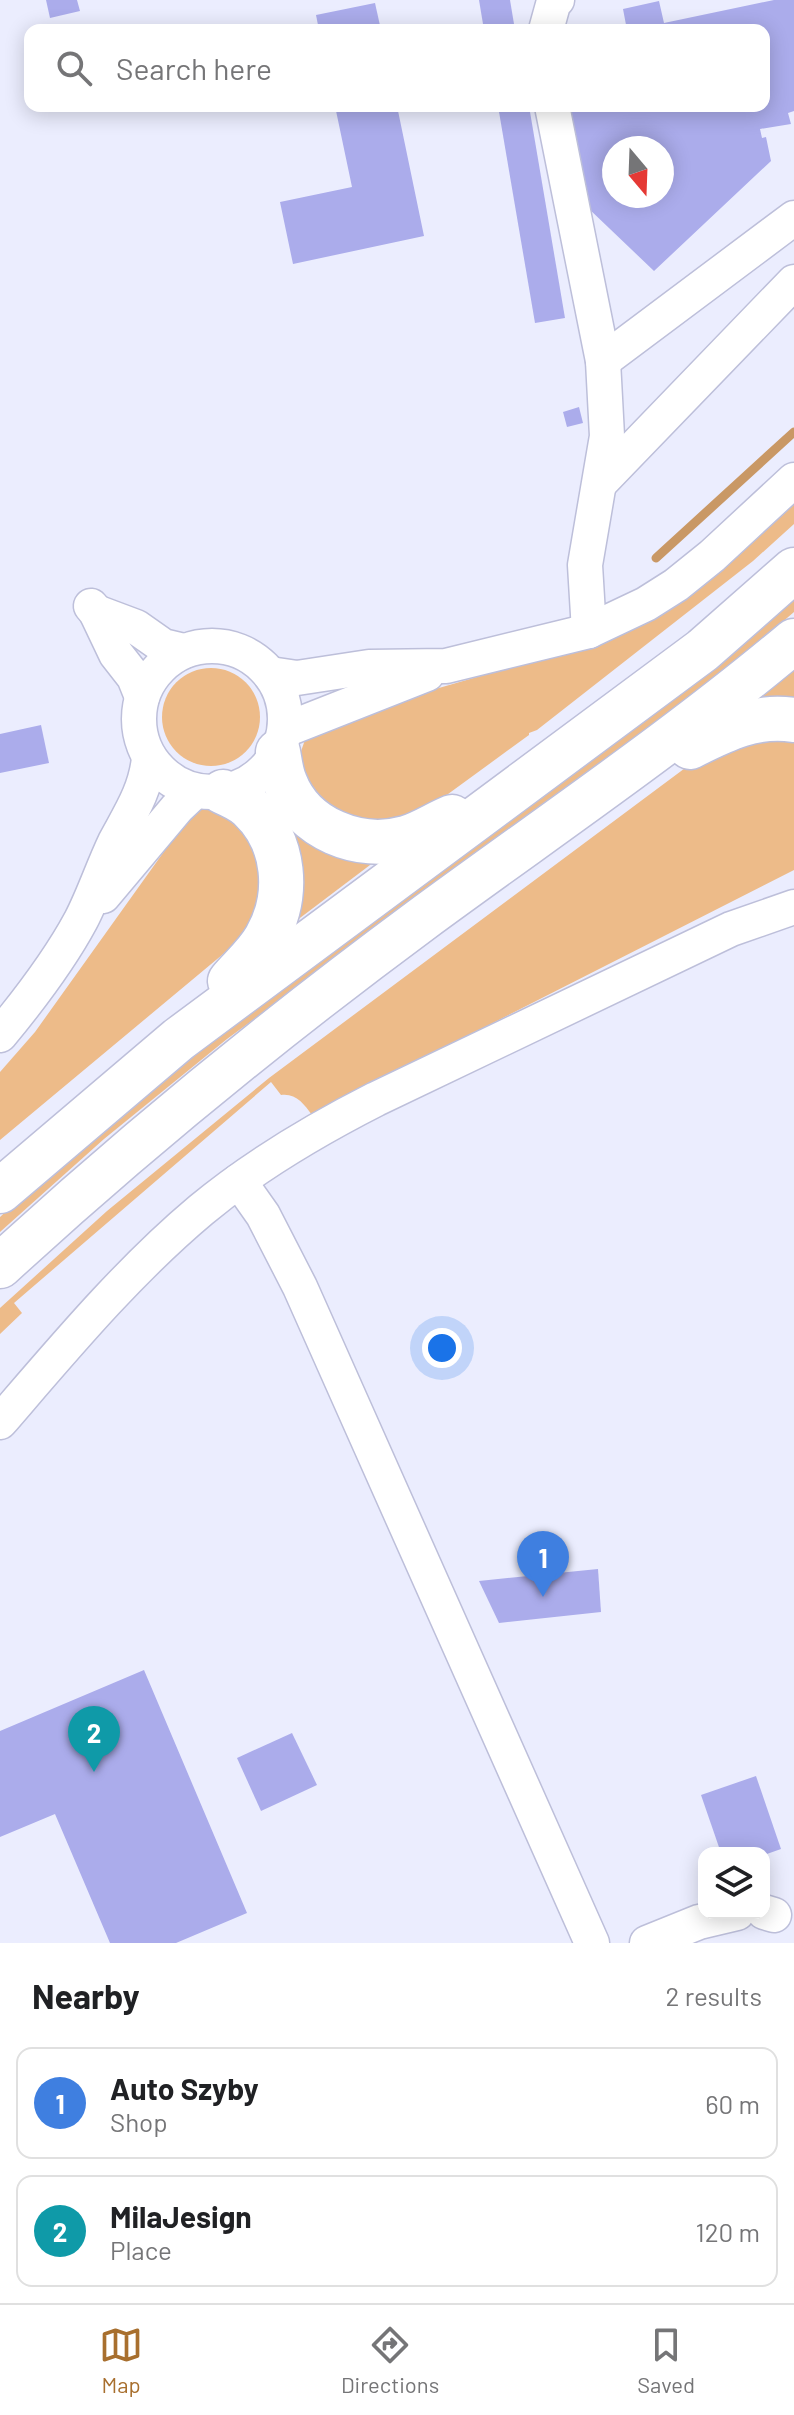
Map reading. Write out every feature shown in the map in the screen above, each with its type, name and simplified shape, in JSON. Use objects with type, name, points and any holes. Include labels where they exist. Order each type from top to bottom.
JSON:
[{"type":"highway","points":[[0,1191],[179,1039],[703,650],[794,570]]},
{"type":"highway","points":[[0,1266],[66,1206],[321,995],[728,697],[794,641]]},
{"type":"highway","points":[[585,801],[733,725],[755,720],[794,720]]},
{"type":"highway","points":[[281,741],[285,784],[317,824],[342,837],[374,842],[406,838],[526,781]]},
{"type":"highway","points":[[179,1039],[264,942],[275,921],[282,887],[278,850],[249,807],[209,791]]},
{"type":"street","points":[[548,24],[554,1],[557,0]]},
{"type":"street","points":[[553,112],[603,361],[607,436],[585,565],[589,631]]},
{"type":"street","points":[[603,361],[794,218]]},
{"type":"street","points":[[600,483],[794,282]]},
{"type":"street","points":[[270,674],[297,678],[369,667],[446,666],[589,631],[646,604],[676,585],[794,480]]},
{"type":"street","points":[[81,920],[177,808],[209,791],[250,782],[261,774],[281,741],[283,701],[270,674],[245,654],[215,646],[184,651],[163,646],[136,627],[93,609],[116,654],[134,677],[142,697]]},
{"type":"street","points":[[0,1035],[49,970],[81,920],[116,841],[135,808],[148,772],[149,758],[139,728],[142,697],[158,669],[184,651]]},
{"type":"street","points":[[281,741],[446,666]]},
{"type":"street","points":[[149,758],[169,779],[209,791]]},
{"type":"street","points":[[731,929],[794,887]]},
{"type":"street","points":[[0,1422],[52,1361],[161,1246],[239,1181],[340,1117],[731,929],[794,907]]},
{"type":"street","points":[[239,1181],[263,1215],[300,1287],[592,1943]]},
{"type":"street","points":[[647,1943],[712,1919]]},
{"type":"shaded area","points":[[794,502],[794,524],[753,561],[537,730],[433,805],[395,826],[322,811],[298,760],[307,734],[325,721],[508,668],[568,654],[621,635],[652,620]]},
{"type":"shaded area","points":[[794,593],[794,612],[773,630],[628,745],[227,1039],[104,1139],[0,1232],[0,1217],[62,1159],[189,1051]]},
{"type":"shaded area","points":[[794,663],[794,707],[747,702]]},
{"type":"shaded area","points":[[211,668],[230,672],[246,682],[256,698],[260,717],[256,736],[246,752],[230,762],[211,766],[192,762],[176,752],[166,736],[162,717],[166,698],[176,682],[192,672]]},
{"type":"shaded area","points":[[794,733],[794,870],[312,1115],[303,1103],[281,1095],[271,1082],[14,1303],[22,1313],[0,1334],[0,1308],[107,1211],[269,1078],[712,748]]},
{"type":"shaded area","points":[[263,783],[374,862],[292,924],[255,788]]},
{"type":"shaded area","points":[[214,807],[245,820],[269,877],[246,935],[0,1140],[0,1072],[35,1032],[193,811]]},
{"type":"building","points":[[46,0],[77,0],[80,11],[50,18]]},
{"type":"building","points":[[479,0],[510,0],[514,24],[483,24]]},
{"type":"building","points":[[774,0],[794,0],[794,111],[788,113],[791,124],[760,129],[762,138],[766,137],[771,161],[654,271],[587,207],[568,112],[770,112],[770,24],[626,24],[623,9],[659,1],[664,23]]},
{"type":"building","points":[[375,3],[380,24],[318,24],[316,15]]},
{"type":"building","points":[[336,112],[398,112],[424,236],[293,264],[280,202],[352,187]]},
{"type":"building","points":[[499,112],[530,112],[565,318],[535,323]]},
{"type":"building","points":[[579,407],[583,423],[567,427],[563,412]]},
{"type":"building","points":[[41,725],[49,763],[0,773],[0,734]]},
{"type":"building","points":[[598,1569],[601,1612],[499,1623],[479,1581]]},
{"type":"building","points":[[144,1670],[247,1913],[176,1943],[110,1943],[55,1814],[0,1837],[0,1731]]},
{"type":"building","points":[[292,1733],[317,1785],[261,1811],[237,1758]]},
{"type":"building","points":[[756,1776],[781,1849],[770,1853],[770,1847],[719,1847],[701,1795]]},
{"type":"waterway","points":[[656,558],[794,432]]},
{"type":"place","name":"Auto Szyby","points":[[543,1597]]},
{"type":"place","name":"MilaJesign","points":[[94,1772]]}]
